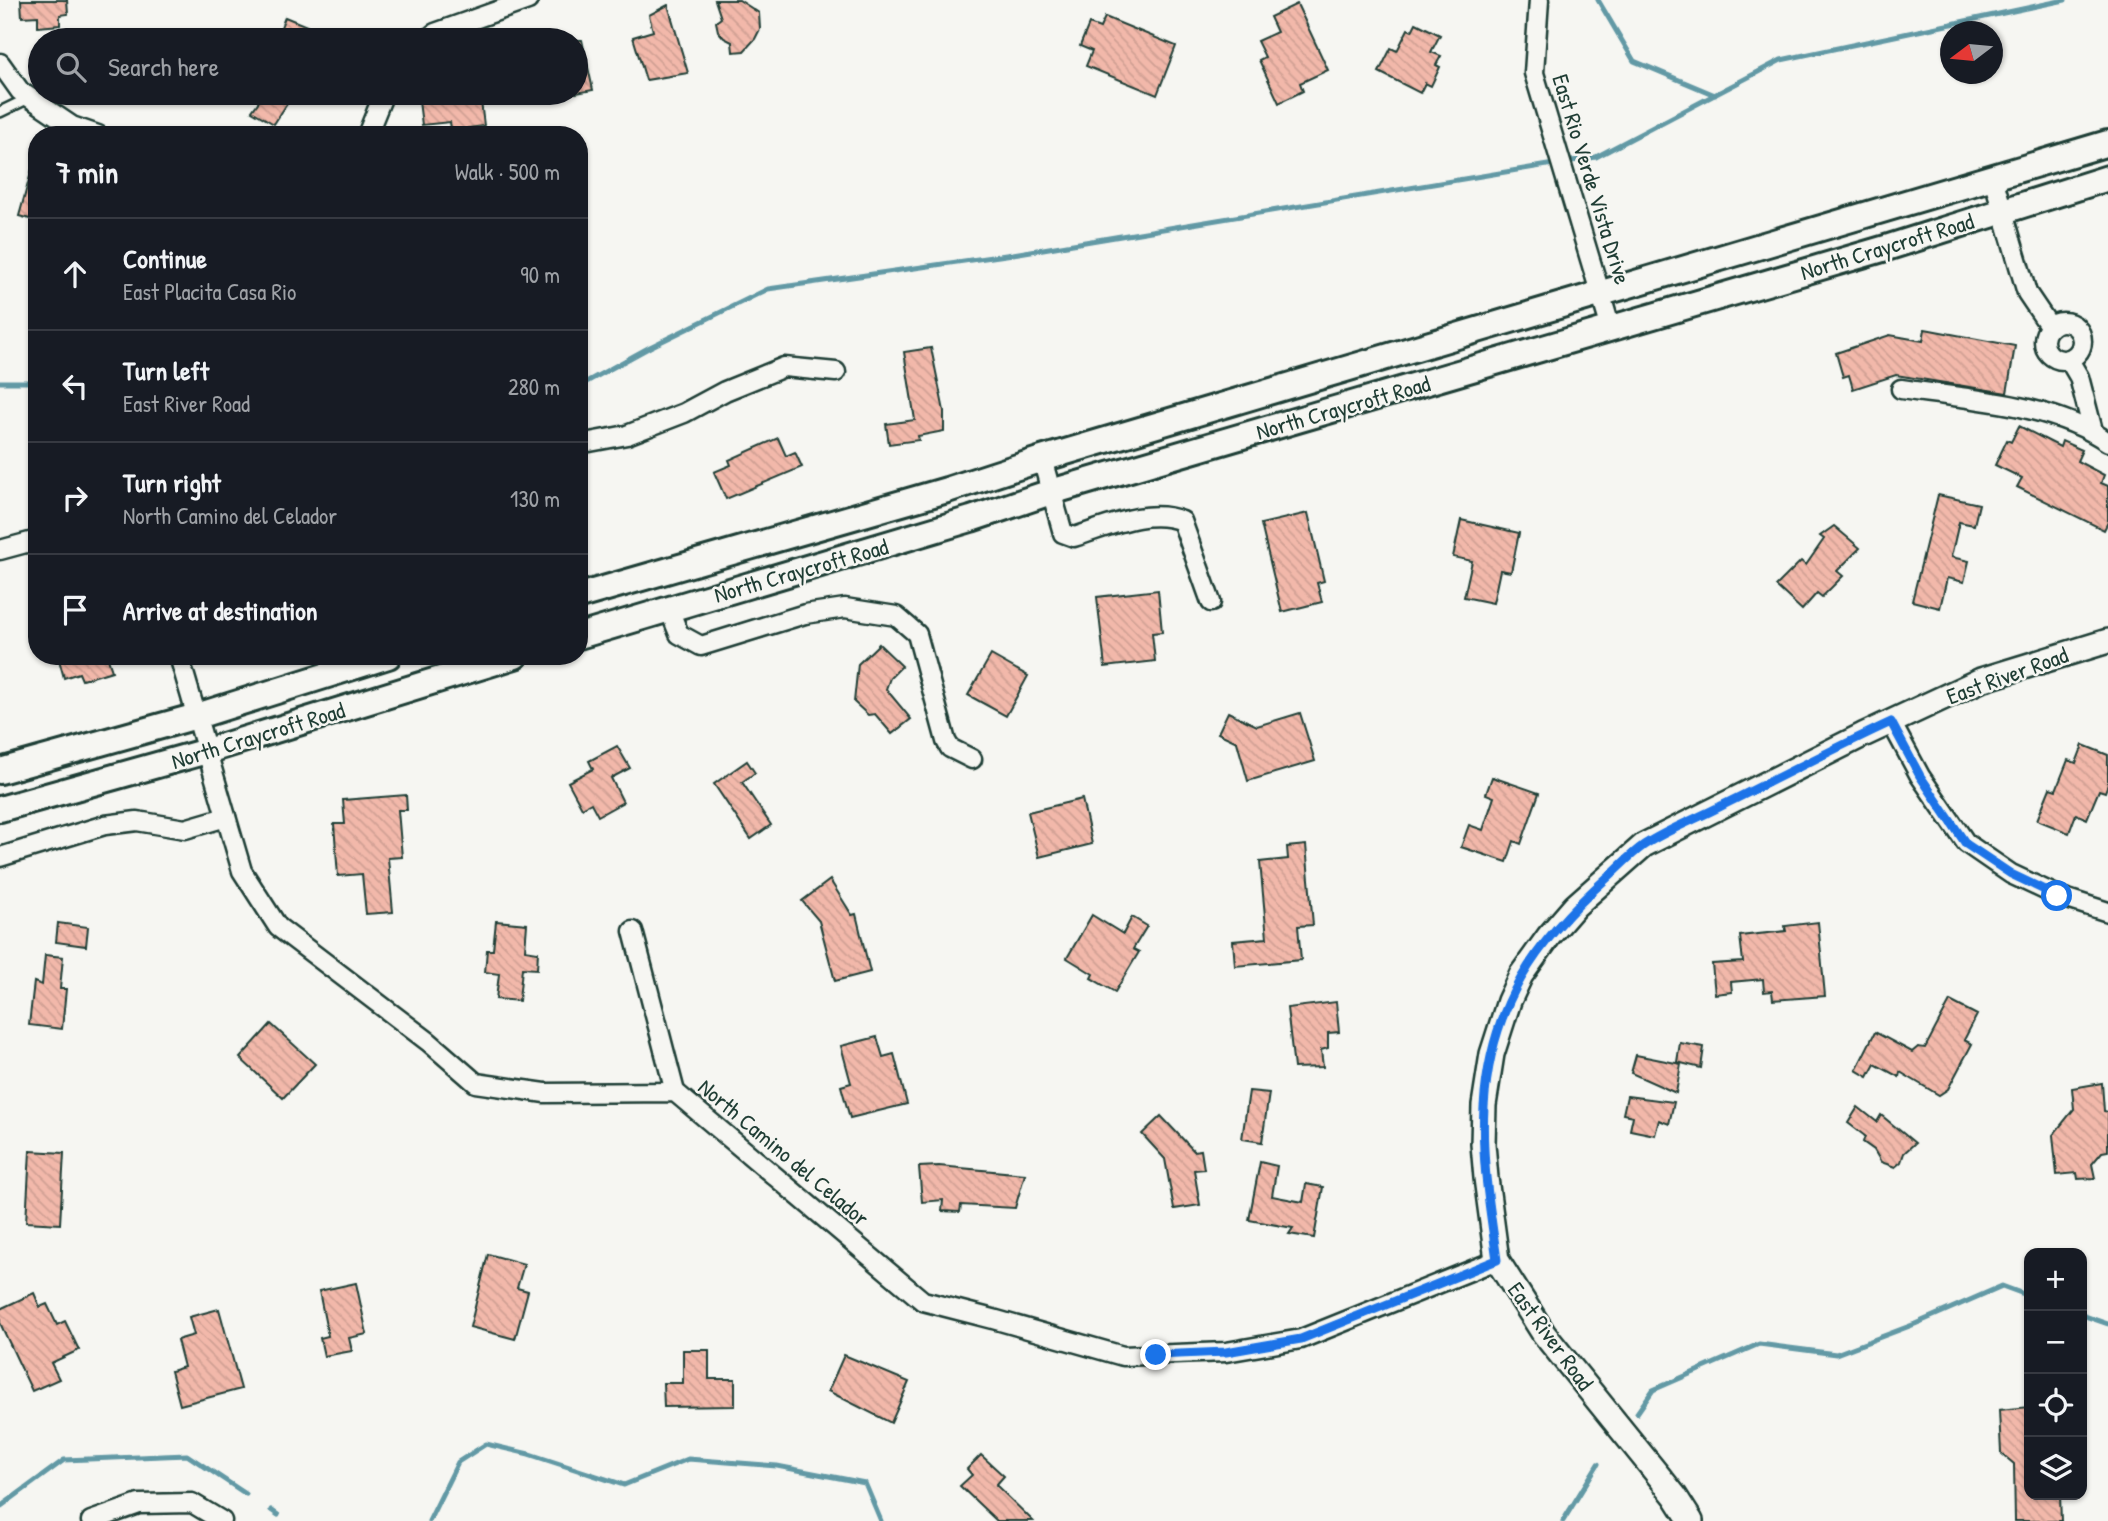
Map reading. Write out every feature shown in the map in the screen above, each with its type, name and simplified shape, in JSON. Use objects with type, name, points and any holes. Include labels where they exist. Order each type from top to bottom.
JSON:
[{"type":"main road","name":"North Craycroft Road","points":[[588,593],[947,490],[1042,459],[2108,143]]},
{"type":"main road","name":"North Craycroft Road","points":[[588,633],[958,523],[1051,492],[1611,328],[2108,178]]},
{"type":"main road","name":"North Craycroft Road","points":[[0,771],[197,716],[359,665]]},
{"type":"main road","name":"North Craycroft Road","points":[[0,809],[207,751],[486,665]]},
{"type":"street","points":[[449,28],[528,0]]},
{"type":"street","name":"East Rio Verde Vista Drive","points":[[1539,0],[1534,73],[1611,328]]},
{"type":"street","points":[[0,63],[20,91],[28,97]]},
{"type":"street","points":[[40,105],[72,126]]},
{"type":"street","points":[[370,126],[379,105]]},
{"type":"street","points":[[1993,178],[2027,293],[2050,327]]},
{"type":"street","points":[[2063,322],[2070,323],[2080,331],[2082,337],[2081,350],[2069,360],[2054,358],[2045,349],[2045,336],[2050,327],[2063,322]]},
{"type":"street","points":[[2069,360],[2079,377],[2101,437]]},
{"type":"street","points":[[588,442],[627,435],[684,413],[725,391],[784,367],[836,372]]},
{"type":"street","points":[[1901,389],[2050,413],[2101,437]]},
{"type":"street","points":[[1042,459],[1063,533],[1074,537],[1146,516],[1167,515],[1182,521],[1211,602]]},
{"type":"street","points":[[0,550],[28,542]]},
{"type":"street","points":[[669,609],[679,634],[701,646],[805,614],[845,608],[896,616],[917,634],[946,741],[950,748],[972,758]]},
{"type":"street","name":"East River Road","points":[[1691,1521],[1675,1496],[1544,1334],[1497,1260],[1483,1144],[1484,1105],[1492,1054],[1509,1001],[1521,975],[1575,906],[1644,845],[1981,680],[2108,642]]},
{"type":"street","name":"North Camino del Celador","points":[[182,665],[242,871],[278,927],[429,1042],[476,1083],[545,1093],[674,1092],[923,1301],[1123,1356],[1226,1352],[1301,1339],[1497,1260]]},
{"type":"street","points":[[1891,722],[1920,776],[1966,844],[2011,874],[2057,896],[2108,912]]},
{"type":"street","points":[[0,857],[105,825],[137,821],[185,829],[226,817]]},
{"type":"street","points":[[633,931],[674,1092]]},
{"type":"street","points":[[91,1521],[139,1504],[191,1503],[222,1521]]},
{"type":"lane","points":[[0,112],[28,98]]},
{"type":"building","points":[[21,0],[67,0],[68,14],[60,15],[60,25],[38,27],[38,16],[22,17]]},
{"type":"building","points":[[715,0],[739,0],[759,13],[760,29],[744,51],[733,52],[732,42],[718,31],[716,22],[721,18]]},
{"type":"building","points":[[1297,4],[1328,70],[1300,83],[1303,91],[1279,103],[1259,60],[1265,57],[1257,41],[1277,32],[1270,17]]},
{"type":"building","points":[[668,5],[688,73],[646,80],[633,37],[653,31],[649,15]]},
{"type":"building","points":[[285,17],[307,26],[306,28],[281,28]]},
{"type":"building","points":[[1105,17],[1176,46],[1157,95],[1086,66],[1092,51],[1080,46],[1089,24],[1100,28]]},
{"type":"building","points":[[1416,23],[1440,35],[1431,52],[1441,56],[1436,65],[1440,67],[1431,86],[1425,83],[1420,93],[1379,72],[1391,48],[1397,51],[1408,29],[1412,31]]},
{"type":"building","points":[[588,67],[593,90],[588,91]]},
{"type":"building","points":[[256,105],[286,105],[274,124],[252,111]]},
{"type":"building","points":[[420,105],[481,105],[484,126],[451,126],[450,122],[422,125]]},
{"type":"building","points":[[28,183],[28,218],[19,216]]},
{"type":"building","points":[[1925,329],[2015,346],[2007,393],[1896,375],[1853,389],[1849,375],[1843,377],[1836,353],[1890,335],[1923,341]]},
{"type":"building","points":[[931,348],[944,411],[944,431],[918,436],[919,440],[889,444],[886,424],[915,420],[904,352]]},
{"type":"building","points":[[2019,426],[2060,447],[2062,441],[2082,450],[2077,461],[2104,475],[2101,483],[2108,486],[2108,522],[2104,530],[2017,487],[2022,478],[1995,465],[2007,440],[2011,442]]},
{"type":"building","points":[[778,438],[786,456],[795,452],[802,467],[726,499],[714,472],[731,465],[729,460]]},
{"type":"building","points":[[1938,495],[1979,504],[1974,525],[1959,522],[1951,557],[1969,561],[1964,582],[1947,578],[1940,608],[1912,601]]},
{"type":"building","points":[[1308,513],[1324,581],[1317,583],[1322,602],[1282,612],[1261,524]]},
{"type":"building","points":[[1461,520],[1519,533],[1511,572],[1500,570],[1493,603],[1464,597],[1472,561],[1453,557]]},
{"type":"building","points":[[1834,526],[1860,548],[1837,571],[1843,576],[1822,597],[1817,593],[1802,610],[1776,586],[1801,561],[1806,565],[1824,539],[1820,536]]},
{"type":"building","points":[[1158,590],[1162,632],[1152,633],[1155,661],[1105,667],[1097,597]]},
{"type":"building","points":[[879,644],[902,666],[890,678],[886,689],[911,719],[892,734],[875,714],[868,715],[854,702],[858,664]]},
{"type":"building","points":[[991,655],[1028,676],[1006,716],[968,695]]},
{"type":"building","points":[[60,665],[110,665],[112,671],[82,680],[79,673],[64,678]]},
{"type":"building","points":[[1228,712],[1257,726],[1300,713],[1315,761],[1248,781],[1237,742],[1218,733]]},
{"type":"building","points":[[2083,745],[2108,755],[2108,784],[2105,792],[2099,790],[2087,819],[2076,814],[2069,833],[2037,820],[2050,788],[2056,790],[2068,760],[2076,763]]},
{"type":"building","points":[[617,746],[630,768],[611,778],[623,802],[598,816],[591,803],[582,808],[568,782],[593,769],[589,761]]},
{"type":"building","points":[[747,761],[755,773],[742,782],[771,825],[751,839],[714,784]]},
{"type":"building","points":[[1492,777],[1539,793],[1521,844],[1514,841],[1507,862],[1461,847],[1469,825],[1483,830],[1494,797],[1486,794]]},
{"type":"building","points":[[406,795],[407,810],[398,810],[402,857],[388,858],[393,912],[366,914],[362,874],[338,876],[334,824],[345,824],[343,800]]},
{"type":"building","points":[[1082,799],[1092,844],[1039,857],[1028,812]]},
{"type":"building","points":[[1306,845],[1313,925],[1298,926],[1301,960],[1235,966],[1233,941],[1267,938],[1260,862],[1288,859],[1287,847]]},
{"type":"building","points":[[830,880],[852,915],[856,914],[870,972],[835,981],[819,921],[802,901]]},
{"type":"building","points":[[1092,915],[1123,934],[1132,917],[1147,926],[1133,949],[1139,952],[1115,992],[1091,978],[1093,974],[1067,958]]},
{"type":"building","points":[[496,921],[527,924],[525,950],[538,952],[537,969],[522,968],[519,1001],[496,999],[499,974],[485,972],[487,950],[493,950]]},
{"type":"building","points":[[1818,922],[1825,996],[1773,1000],[1772,991],[1764,992],[1763,979],[1731,982],[1732,992],[1715,994],[1712,964],[1743,962],[1740,936],[1786,931],[1785,926]]},
{"type":"building","points":[[58,923],[88,927],[86,946],[56,942]]},
{"type":"building","points":[[45,955],[63,957],[60,989],[66,989],[62,1029],[29,1025],[34,982],[42,985]]},
{"type":"building","points":[[1950,1001],[1977,1015],[1964,1040],[1972,1044],[1948,1089],[1939,1095],[1900,1072],[1899,1077],[1875,1064],[1868,1077],[1856,1070],[1875,1032],[1912,1052],[1918,1047],[1925,1048]]},
{"type":"building","points":[[1336,1002],[1339,1032],[1328,1033],[1328,1048],[1321,1050],[1323,1067],[1294,1068],[1287,1008]]},
{"type":"building","points":[[271,1024],[315,1064],[283,1098],[240,1058]]},
{"type":"building","points":[[877,1037],[883,1057],[894,1054],[907,1104],[850,1118],[841,1086],[851,1083],[841,1046]]},
{"type":"building","points":[[1680,1043],[1704,1047],[1701,1068],[1677,1062]]},
{"type":"building","points":[[1636,1055],[1681,1064],[1676,1093],[1631,1073]]},
{"type":"building","points":[[2102,1083],[2104,1111],[2108,1112],[2108,1151],[2102,1152],[2092,1164],[2095,1178],[2078,1179],[2077,1173],[2057,1175],[2053,1135],[2074,1109],[2072,1088]]},
{"type":"building","points":[[1249,1091],[1269,1093],[1262,1142],[1242,1139]]},
{"type":"building","points":[[1627,1096],[1674,1102],[1669,1124],[1659,1120],[1655,1135],[1630,1130],[1633,1116],[1623,1114]]},
{"type":"building","points":[[1858,1107],[1877,1122],[1881,1115],[1915,1143],[1895,1167],[1881,1162],[1874,1150],[1863,1142],[1865,1136],[1848,1123]]},
{"type":"building","points":[[1161,1116],[1194,1151],[1201,1150],[1204,1169],[1194,1170],[1200,1205],[1174,1209],[1165,1159],[1142,1134]]},
{"type":"building","points":[[30,1151],[64,1153],[60,1224],[26,1222]]},
{"type":"building","points":[[1260,1162],[1277,1166],[1272,1196],[1303,1202],[1306,1184],[1323,1187],[1314,1238],[1289,1234],[1293,1228],[1249,1220]]},
{"type":"building","points":[[939,1166],[1025,1174],[1015,1208],[961,1205],[960,1212],[942,1211],[943,1200],[922,1202],[919,1167]]},
{"type":"building","points":[[488,1254],[524,1264],[517,1288],[528,1291],[515,1339],[470,1327]]},
{"type":"building","points":[[356,1283],[367,1334],[349,1338],[352,1351],[324,1356],[320,1338],[328,1336],[319,1291]]},
{"type":"building","points":[[34,1293],[40,1307],[47,1304],[57,1325],[65,1321],[79,1350],[51,1363],[59,1379],[32,1391],[0,1323],[0,1309]]},
{"type":"building","points":[[219,1309],[241,1389],[180,1405],[171,1371],[184,1367],[177,1340],[194,1335],[189,1317]]},
{"type":"building","points":[[683,1350],[709,1350],[709,1379],[735,1379],[735,1406],[664,1407],[663,1383],[683,1383]]},
{"type":"building","points":[[844,1355],[909,1382],[891,1423],[828,1391]]},
{"type":"building","points":[[2024,1408],[2024,1500],[2060,1500],[2061,1521],[2015,1521],[2014,1464],[2001,1453],[1999,1410]]},
{"type":"building","points":[[981,1455],[1004,1476],[996,1485],[1033,1521],[997,1521],[960,1486],[972,1475],[967,1469]]},
{"type":"waterway","points":[[1598,0],[1634,61],[1715,95]]},
{"type":"waterway","points":[[588,381],[768,289],[1013,254],[1596,157],[1781,60],[2065,0]]},
{"type":"waterway","points":[[0,382],[28,382]]},
{"type":"waterway","points":[[1637,1413],[1653,1390],[1759,1344],[1836,1354],[1915,1324],[2002,1286],[2024,1294]]},
{"type":"waterway","points":[[2087,1317],[2108,1324]]},
{"type":"waterway","points":[[429,1521],[458,1462],[486,1444],[529,1454],[624,1485],[688,1459],[777,1466],[865,1483],[881,1521]]},
{"type":"waterway","points":[[0,1507],[64,1460],[187,1455],[246,1494]]},
{"type":"waterway","points":[[1563,1521],[1598,1464]]},
{"type":"waterway","points":[[271,1510],[278,1515]]},
{"type":"route","points":[[1156,1355],[1226,1352],[1301,1339],[1497,1260],[1483,1144],[1484,1105],[1492,1054],[1509,1001],[1521,975],[1549,936],[1575,906],[1644,845],[1891,722],[1920,776],[1966,844],[2011,874],[2057,896]]}]
